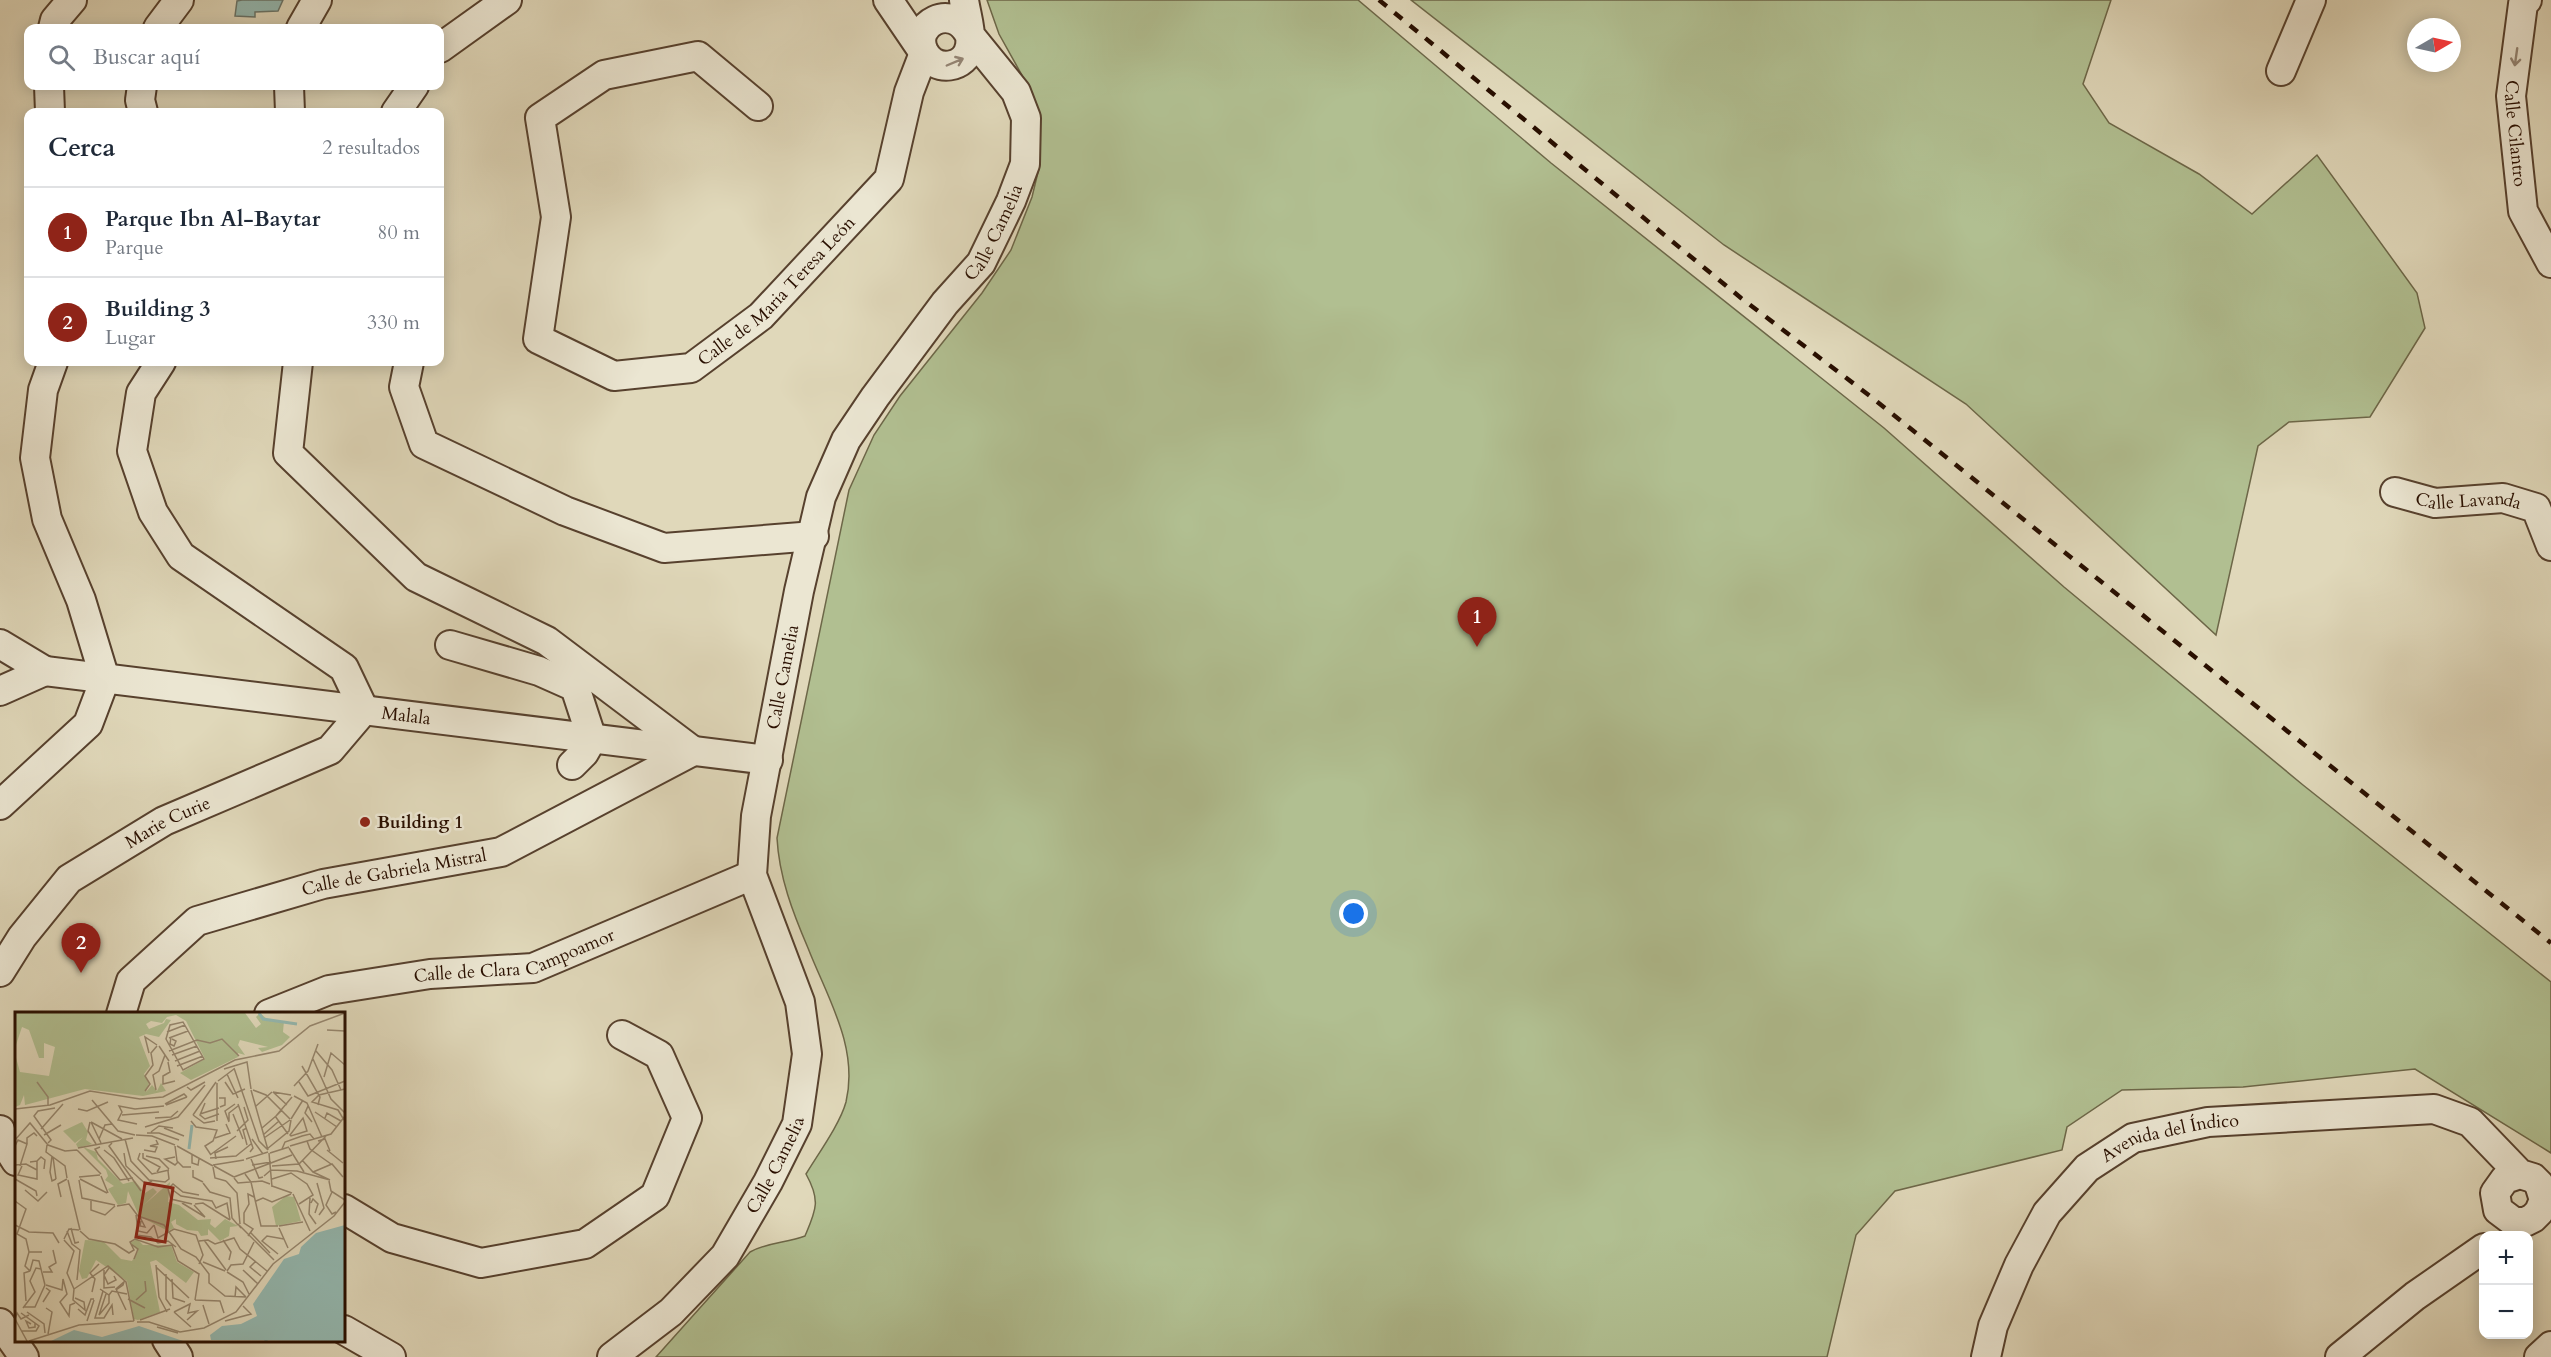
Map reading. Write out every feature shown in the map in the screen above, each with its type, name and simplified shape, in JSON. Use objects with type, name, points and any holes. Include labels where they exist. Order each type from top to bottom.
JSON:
[{"type":"street","points":[[54,24],[54,20],[72,0]]},
{"type":"street","points":[[161,24],[179,0]]},
{"type":"street","points":[[303,24],[317,0]]},
{"type":"street","points":[[444,45],[507,0]]},
{"type":"street","points":[[888,0],[929,59],[944,66],[959,63],[969,50],[964,0]]},
{"type":"street","points":[[2281,71],[2311,0]]},
{"type":"street","name":"Calle Cilantro","points":[[2527,0],[2523,4],[2511,96],[2523,211],[2551,263]]},
{"type":"street","name":"Calle Camelia","points":[[612,1357],[671,1312],[725,1256],[768,1182],[797,1124],[807,1054],[800,1002],[752,875],[756,816],[799,591],[814,536],[820,498],[846,440],[945,303],[981,263],[1011,201],[1025,164],[1026,118],[1016,92],[969,34]]},
{"type":"street","name":"Calle de Maria Teresa León","points":[[758,106],[698,56],[604,75],[540,118],[556,217],[538,339],[614,376],[691,368],[761,316],[889,179],[909,92],[924,53]]},
{"type":"street","points":[[49,90],[50,108]]},
{"type":"street","points":[[141,90],[142,108]]},
{"type":"street","points":[[289,90],[290,108]]},
{"type":"street","points":[[399,108],[411,90]]},
{"type":"street","points":[[0,805],[88,724],[105,679],[81,600],[47,519],[35,458],[43,390],[52,366]]},
{"type":"street","points":[[158,366],[141,393],[132,451],[153,512],[181,556],[344,668],[364,710]]},
{"type":"street","points":[[298,366],[288,453],[416,577],[547,641],[693,751]]},
{"type":"street","points":[[409,366],[404,387],[424,444],[565,511],[664,548],[814,536]]},
{"type":"street","name":"Calle Lavanda","points":[[2396,492],[2435,503],[2503,498],[2536,508],[2551,546]]},
{"type":"street","points":[[0,645],[45,671]]},
{"type":"street","points":[[450,645],[539,671],[575,687],[592,739],[584,753],[572,765]]},
{"type":"street","points":[[0,691],[45,671]]},
{"type":"street","name":"Malala","points":[[45,671],[768,760]]},
{"type":"street","name":"Marie Curie","points":[[0,972],[22,937],[69,879],[164,821],[330,750],[364,710]]},
{"type":"street","name":"Calle de Gabriela Mistral","points":[[122,1012],[131,981],[197,921],[322,884],[501,852],[693,751]]},
{"type":"street","name":"Calle de Clara Campoamor","points":[[274,1012],[329,990],[430,974],[533,968],[752,875]]},
{"type":"street","points":[[345,1210],[392,1238],[481,1263],[585,1244],[655,1196],[687,1118],[659,1055],[622,1035]]},
{"type":"street","name":"Avenida del Índico","points":[[1986,1357],[1993,1326],[2019,1265],[2047,1214],[2087,1168],[2133,1138],[2208,1122],[2434,1109],[2470,1122],[2525,1206]]},
{"type":"street","points":[[0,1130],[3,1141],[15,1159]]},
{"type":"street","points":[[2340,1357],[2415,1296],[2476,1253],[2525,1206]]},
{"type":"street","points":[[0,1323],[24,1357]]},
{"type":"street","points":[[345,1331],[391,1357]]},
{"type":"street","points":[[168,1342],[178,1357]]},
{"type":"street","points":[[2539,1357],[2551,1346]]},
{"type":"green space","points":[[987,0],[1358,0],[1551,163],[1884,428],[2064,587],[2303,785],[2551,982],[2551,1153],[2415,1069],[2243,1087],[2122,1090],[2067,1127],[2062,1150],[1895,1191],[1856,1235],[1827,1357],[656,1357],[750,1252],[764,1246],[805,1236],[815,1205],[814,1191],[806,1174],[834,1129],[846,1102],[849,1082],[845,1042],[832,1004],[792,908],[781,867],[777,838],[849,490],[874,435],[900,396],[982,293],[1011,250],[1032,197],[1040,164],[1040,128],[1033,95],[999,34]]},
{"type":"green space","points":[[1411,0],[2111,0],[2083,84],[2109,123],[2199,174],[2252,214],[2317,155],[2417,293],[2425,328],[2370,417],[2289,422],[2258,446],[2216,635],[1966,404],[1724,245]]},
{"type":"water","points":[[283,0],[278,11],[255,12],[255,17],[235,16],[237,1]]},
{"type":"railway","points":[[1379,0],[1741,298],[1870,396],[2551,943]]},
{"type":"place","name":"Parque Ibn Al-Baytar","points":[[1477,647]]},
{"type":"place","name":"Building 1","points":[[365,822]]},
{"type":"place","name":"Building 3","points":[[81,973]]}]
